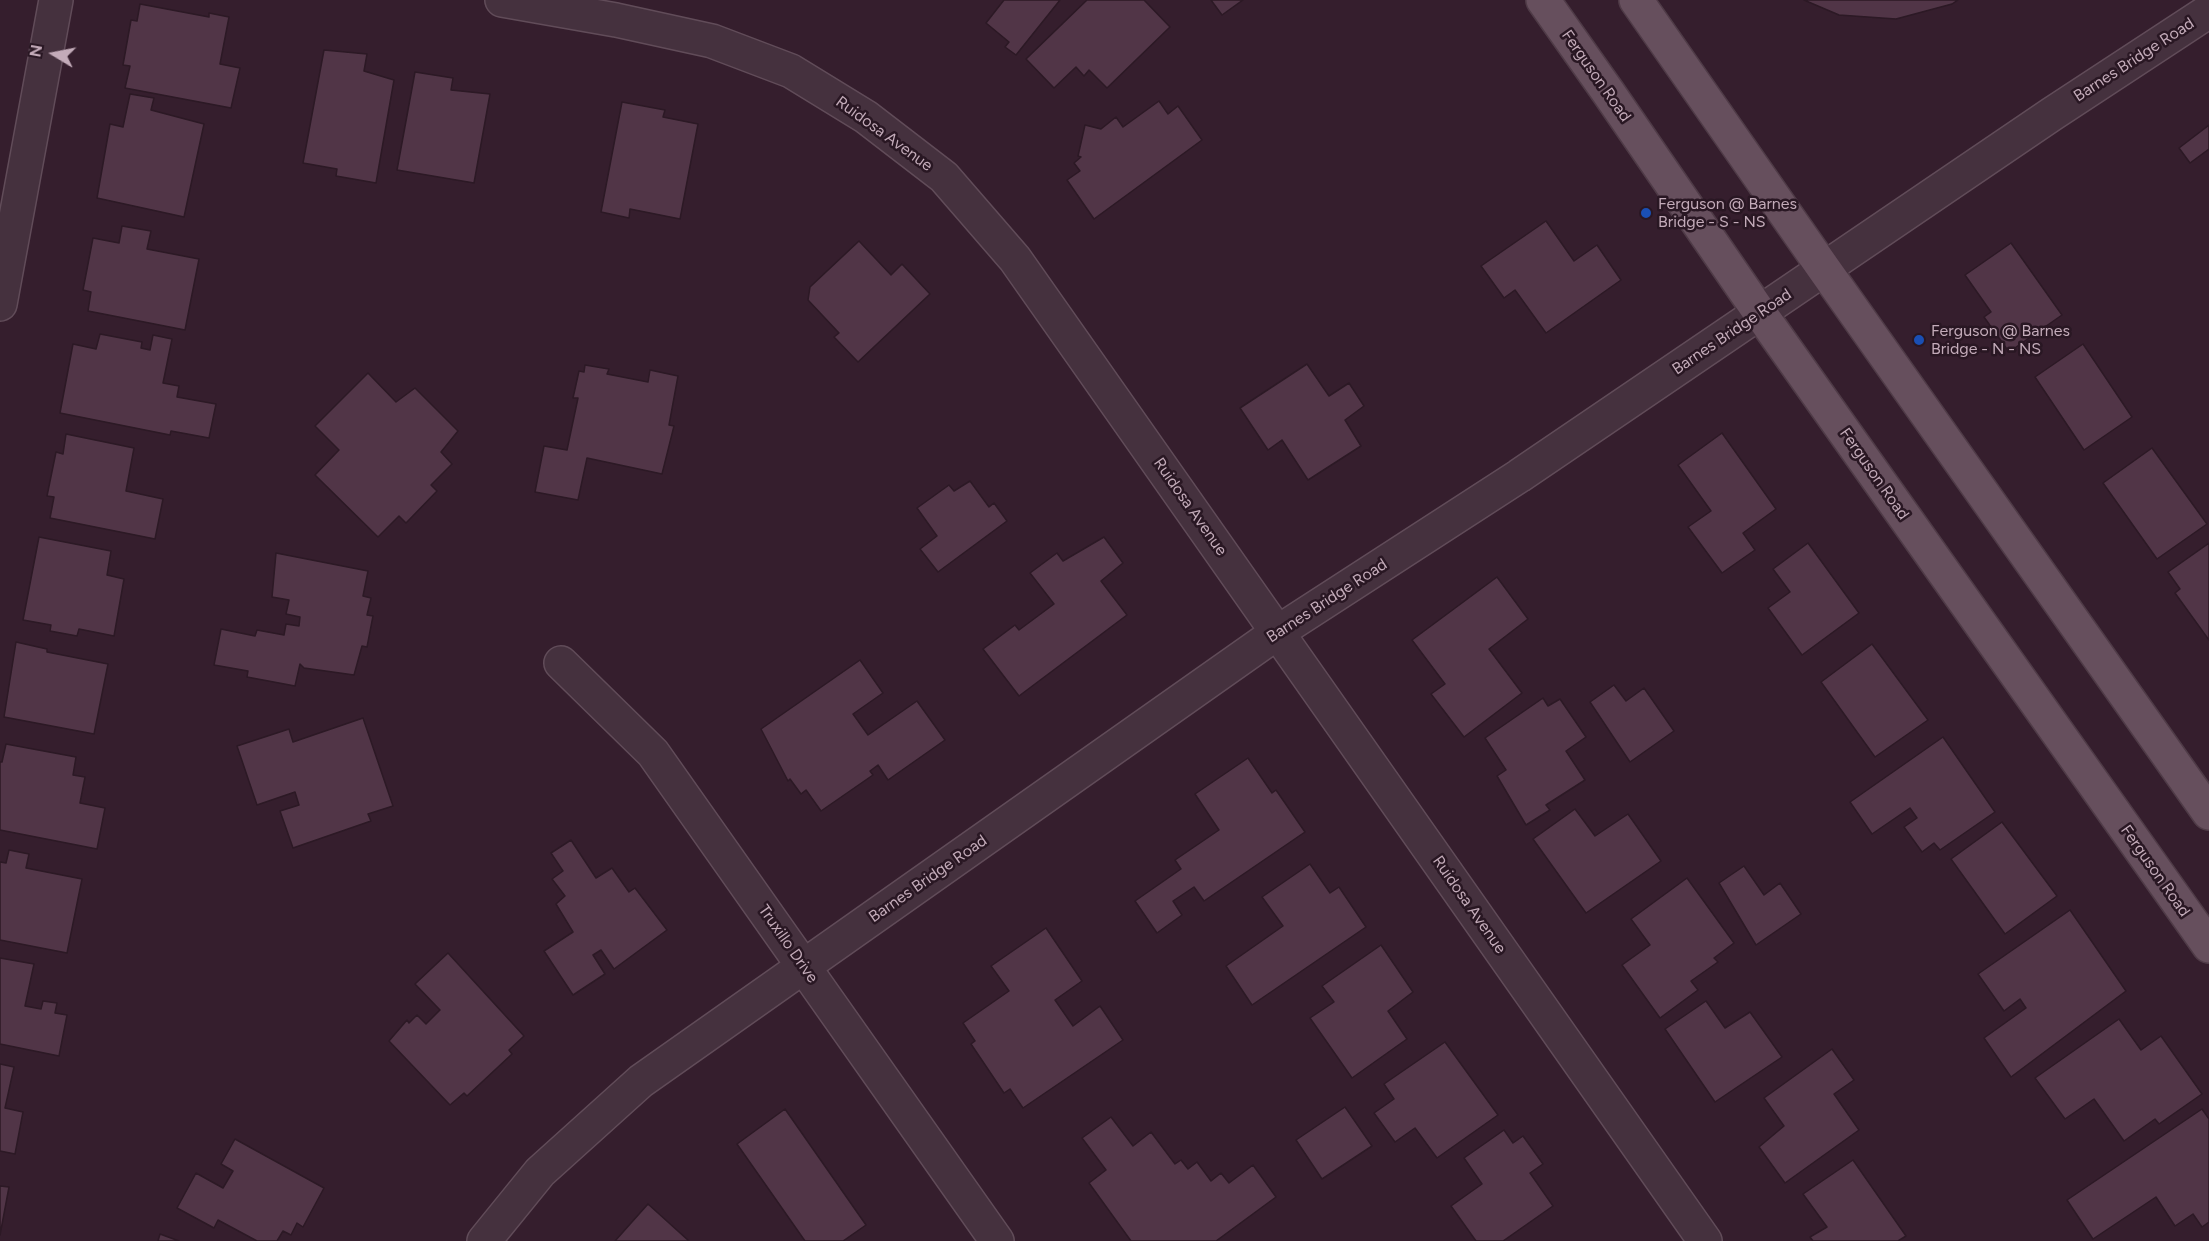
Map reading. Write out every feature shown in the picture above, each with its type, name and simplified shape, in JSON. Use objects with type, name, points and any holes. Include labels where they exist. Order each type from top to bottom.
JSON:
[{"type":"main road","name":"Ferguson Road","points":[[1543,0],[1760,313],[2209,946]]},
{"type":"main road","points":[[1636,0],[2209,813]]},
{"type":"street","points":[[0,304],[56,0]]},
{"type":"street","name":"Ruidosa Avenue","points":[[501,0],[618,10],[712,41],[791,71],[866,117],[944,177],[1015,259],[1705,1241]]},
{"type":"street","name":"Barnes Bridge Road","points":[[484,1241],[540,1172],[641,1081],[1278,632],[1509,483],[2209,10]]},
{"type":"street","name":"Truxillo Drive","points":[[561,663],[653,753],[997,1241]]},
{"type":"building","points":[[1004,0],[1060,0],[1016,55],[1005,47],[1009,42],[986,23]]},
{"type":"building","points":[[1087,0],[1144,0],[1170,27],[1107,88],[1089,70],[1084,76],[1076,67],[1054,88],[1026,59]]},
{"type":"building","points":[[1211,0],[1243,0],[1222,15]]},
{"type":"building","points":[[1804,0],[1958,0],[1952,4],[1896,19],[1839,15]]},
{"type":"building","points":[[140,4],[209,17],[209,13],[229,17],[220,64],[240,68],[231,108],[125,88],[130,66],[123,65],[131,20],[137,21]]},
{"type":"building","points":[[324,50],[367,54],[364,71],[394,80],[376,183],[336,176],[337,169],[303,163]]},
{"type":"building","points":[[415,72],[453,78],[451,90],[490,94],[474,183],[397,170]]},
{"type":"building","points":[[130,94],[154,98],[151,110],[204,124],[184,217],[97,198],[110,124],[123,127]]},
{"type":"building","points":[[1159,101],[1168,114],[1178,106],[1202,140],[1094,219],[1067,180],[1080,171],[1074,163],[1081,157],[1078,156],[1085,125],[1101,129],[1116,117],[1123,127]]},
{"type":"building","points":[[622,102],[665,110],[663,117],[698,124],[680,219],[630,209],[629,218],[601,212]]},
{"type":"building","points":[[2209,125],[2209,149],[2190,163],[2179,148]]},
{"type":"building","points":[[1546,221],[1574,261],[1597,245],[1621,280],[1546,333],[1515,290],[1504,298],[1481,266]]},
{"type":"building","points":[[122,226],[151,231],[147,249],[199,259],[185,330],[88,311],[91,292],[83,290],[93,238],[119,243]]},
{"type":"building","points":[[859,241],[891,275],[902,264],[930,294],[858,362],[834,337],[839,333],[808,300],[810,287]]},
{"type":"building","points":[[2011,243],[2062,315],[2009,352],[1984,317],[1991,312],[1965,275]]},
{"type":"building","points":[[100,334],[142,342],[141,348],[150,350],[153,335],[172,339],[163,383],[179,386],[177,397],[216,404],[209,438],[171,431],[170,435],[60,413],[73,344],[96,349]]},
{"type":"building","points":[[2083,344],[2132,417],[2084,450],[2035,377]]},
{"type":"building","points":[[1307,364],[1329,396],[1349,383],[1364,406],[1345,420],[1361,446],[1308,480],[1282,440],[1268,450],[1240,408]]},
{"type":"building","points":[[585,365],[609,369],[607,374],[648,382],[650,370],[678,376],[669,425],[674,426],[662,474],[587,458],[578,500],[535,492],[544,446],[567,450],[578,398],[573,398],[579,371],[584,372]]},
{"type":"building","points":[[368,373],[396,402],[415,388],[458,431],[441,452],[452,464],[431,485],[437,491],[406,523],[399,516],[378,537],[315,475],[339,450],[315,426]]},
{"type":"building","points":[[1722,433],[1776,509],[1743,533],[1755,550],[1722,573],[1688,527],[1711,511],[1678,465]]},
{"type":"building","points":[[66,434],[134,448],[126,491],[163,499],[155,539],[50,518],[54,497],[47,496],[56,452],[63,454]]},
{"type":"building","points":[[2152,448],[2207,524],[2157,559],[2103,483]]},
{"type":"building","points":[[970,481],[989,507],[994,503],[1007,521],[938,572],[920,549],[937,536],[917,508],[949,485],[954,491]]},
{"type":"building","points":[[39,537],[111,551],[107,575],[124,579],[114,636],[79,629],[77,636],[50,631],[51,625],[23,620]]},
{"type":"building","points":[[1104,537],[1123,563],[1101,581],[1127,615],[1019,696],[983,649],[1015,625],[1019,630],[1054,604],[1030,573],[1057,553],[1063,561]]},
{"type":"building","points":[[1808,543],[1859,613],[1802,655],[1768,608],[1790,592],[1773,569]]},
{"type":"building","points":[[2209,543],[2209,640],[2175,593],[2180,589],[2168,572]]},
{"type":"building","points":[[276,553],[368,571],[363,596],[371,598],[367,615],[373,616],[367,647],[362,646],[354,675],[304,668],[300,664],[295,686],[247,677],[248,671],[214,665],[221,629],[255,636],[257,630],[284,635],[286,624],[299,626],[300,617],[286,614],[289,600],[272,597]]},
{"type":"building","points":[[1497,577],[1528,619],[1489,649],[1522,693],[1464,737],[1431,694],[1445,684],[1412,640]]},
{"type":"building","points":[[16,642],[47,649],[47,652],[108,664],[94,734],[4,717]]},
{"type":"building","points":[[1872,644],[1928,720],[1875,757],[1821,682]]},
{"type":"building","points":[[860,660],[883,693],[853,714],[868,735],[917,701],[945,740],[888,780],[878,765],[870,771],[873,775],[821,811],[806,790],[801,794],[790,779],[788,781],[761,729]]},
{"type":"building","points":[[1614,685],[1626,701],[1644,688],[1674,731],[1630,762],[1590,702]]},
{"type":"building","points":[[1543,698],[1548,706],[1560,699],[1586,737],[1566,751],[1585,780],[1546,805],[1550,810],[1526,825],[1497,776],[1506,770],[1485,738]]},
{"type":"building","points":[[363,718],[393,806],[368,814],[371,821],[293,848],[280,811],[299,805],[295,792],[257,805],[237,746],[289,729],[293,742]]},
{"type":"building","points":[[1943,737],[1995,812],[1940,850],[1934,843],[1922,852],[1904,827],[1917,818],[1910,808],[1872,834],[1850,802]]},
{"type":"building","points":[[6,744],[76,757],[73,775],[85,777],[80,803],[105,808],[97,849],[0,830],[0,762],[2,762]]},
{"type":"building","points":[[1248,758],[1272,793],[1276,790],[1305,832],[1204,901],[1194,887],[1173,901],[1182,915],[1157,933],[1135,901],[1181,869],[1175,860],[1219,830],[1195,794]]},
{"type":"building","points":[[1575,809],[1595,836],[1628,814],[1661,861],[1586,913],[1533,839]]},
{"type":"building","points":[[2002,822],[2057,896],[2005,934],[1951,859]]},
{"type":"building","points":[[571,840],[596,878],[612,868],[629,892],[635,888],[667,930],[614,969],[601,950],[593,955],[605,974],[573,995],[544,951],[573,932],[556,904],[565,896],[552,879],[563,871],[551,853]]},
{"type":"building","points":[[9,850],[29,854],[26,868],[82,879],[67,953],[0,940],[0,862],[6,863]]},
{"type":"building","points":[[1310,864],[1330,893],[1339,887],[1366,927],[1252,1005],[1226,966],[1283,926],[1262,897]]},
{"type":"building","points":[[1744,866],[1764,895],[1780,883],[1801,914],[1756,945],[1719,883]]},
{"type":"building","points":[[1687,878],[1734,943],[1714,958],[1718,962],[1691,981],[1698,990],[1660,1018],[1622,965],[1650,945],[1631,919]]},
{"type":"building","points":[[2070,910],[2126,991],[2011,1077],[1984,1038],[2026,1008],[2020,999],[2004,1011],[1978,974]]},
{"type":"building","points":[[1046,928],[1082,981],[1055,1000],[1073,1026],[1100,1006],[1123,1040],[1023,1108],[1010,1089],[1004,1093],[971,1044],[975,1041],[963,1023],[1009,991],[991,966]]},
{"type":"building","points":[[1381,945],[1413,992],[1388,1011],[1407,1039],[1352,1078],[1310,1018],[1334,1002],[1322,986]]},
{"type":"building","points":[[448,953],[524,1036],[509,1050],[512,1054],[467,1096],[464,1093],[450,1105],[389,1041],[407,1020],[409,1023],[417,1015],[426,1024],[440,1010],[415,984]]},
{"type":"building","points":[[0,958],[34,964],[25,1006],[41,1009],[43,1001],[57,1003],[55,1013],[67,1015],[59,1056],[0,1044]]},
{"type":"building","points":[[1706,1001],[1725,1028],[1750,1012],[1782,1057],[1715,1102],[1665,1029]]},
{"type":"building","points":[[2119,1019],[2141,1050],[2161,1036],[2202,1094],[2159,1124],[2155,1119],[2124,1141],[2094,1099],[2065,1119],[2035,1078]]},
{"type":"building","points":[[1445,1042],[1498,1115],[1437,1158],[1415,1128],[1395,1142],[1374,1113],[1394,1099],[1384,1084]]},
{"type":"building","points":[[1832,1049],[1854,1080],[1834,1094],[1859,1130],[1785,1183],[1759,1147],[1784,1126],[1764,1098]]},
{"type":"building","points":[[0,1064],[14,1067],[5,1108],[23,1112],[15,1154],[0,1151]]},
{"type":"building","points":[[1345,1107],[1372,1146],[1322,1179],[1296,1140]]},
{"type":"building","points":[[785,1109],[866,1225],[843,1241],[805,1241],[737,1144]]},
{"type":"building","points":[[2202,1109],[2209,1119],[2209,1222],[2202,1227],[2193,1214],[2175,1226],[2156,1197],[2093,1239],[2067,1200]]},
{"type":"building","points":[[1111,1117],[1133,1146],[1151,1132],[1175,1164],[1181,1160],[1188,1169],[1197,1162],[1211,1181],[1221,1173],[1229,1183],[1253,1165],[1276,1197],[1216,1241],[1131,1241],[1089,1183],[1106,1170],[1082,1138]]},
{"type":"building","points":[[1504,1130],[1513,1143],[1523,1136],[1543,1164],[1530,1173],[1553,1206],[1503,1241],[1476,1241],[1451,1206],[1482,1184],[1464,1158]]},
{"type":"building","points":[[235,1139],[324,1188],[303,1227],[297,1223],[291,1235],[283,1231],[277,1241],[257,1241],[218,1220],[214,1228],[177,1208],[196,1173],[223,1188],[233,1171],[221,1164]]},
{"type":"building","points":[[1853,1160],[1906,1236],[1898,1241],[1813,1241],[1810,1237],[1827,1227],[1803,1194]]},
{"type":"building","points":[[0,1186],[9,1187],[0,1235]]},
{"type":"building","points":[[648,1204],[689,1241],[615,1241]]},
{"type":"building","points":[[160,1234],[179,1241],[158,1241]]},
{"type":"place","name":"Ferguson @ Barnes Bridge - S - NS","points":[[1646,213]]},
{"type":"place","name":"Ferguson @ Barnes Bridge - N - NS","points":[[1919,340]]}]
